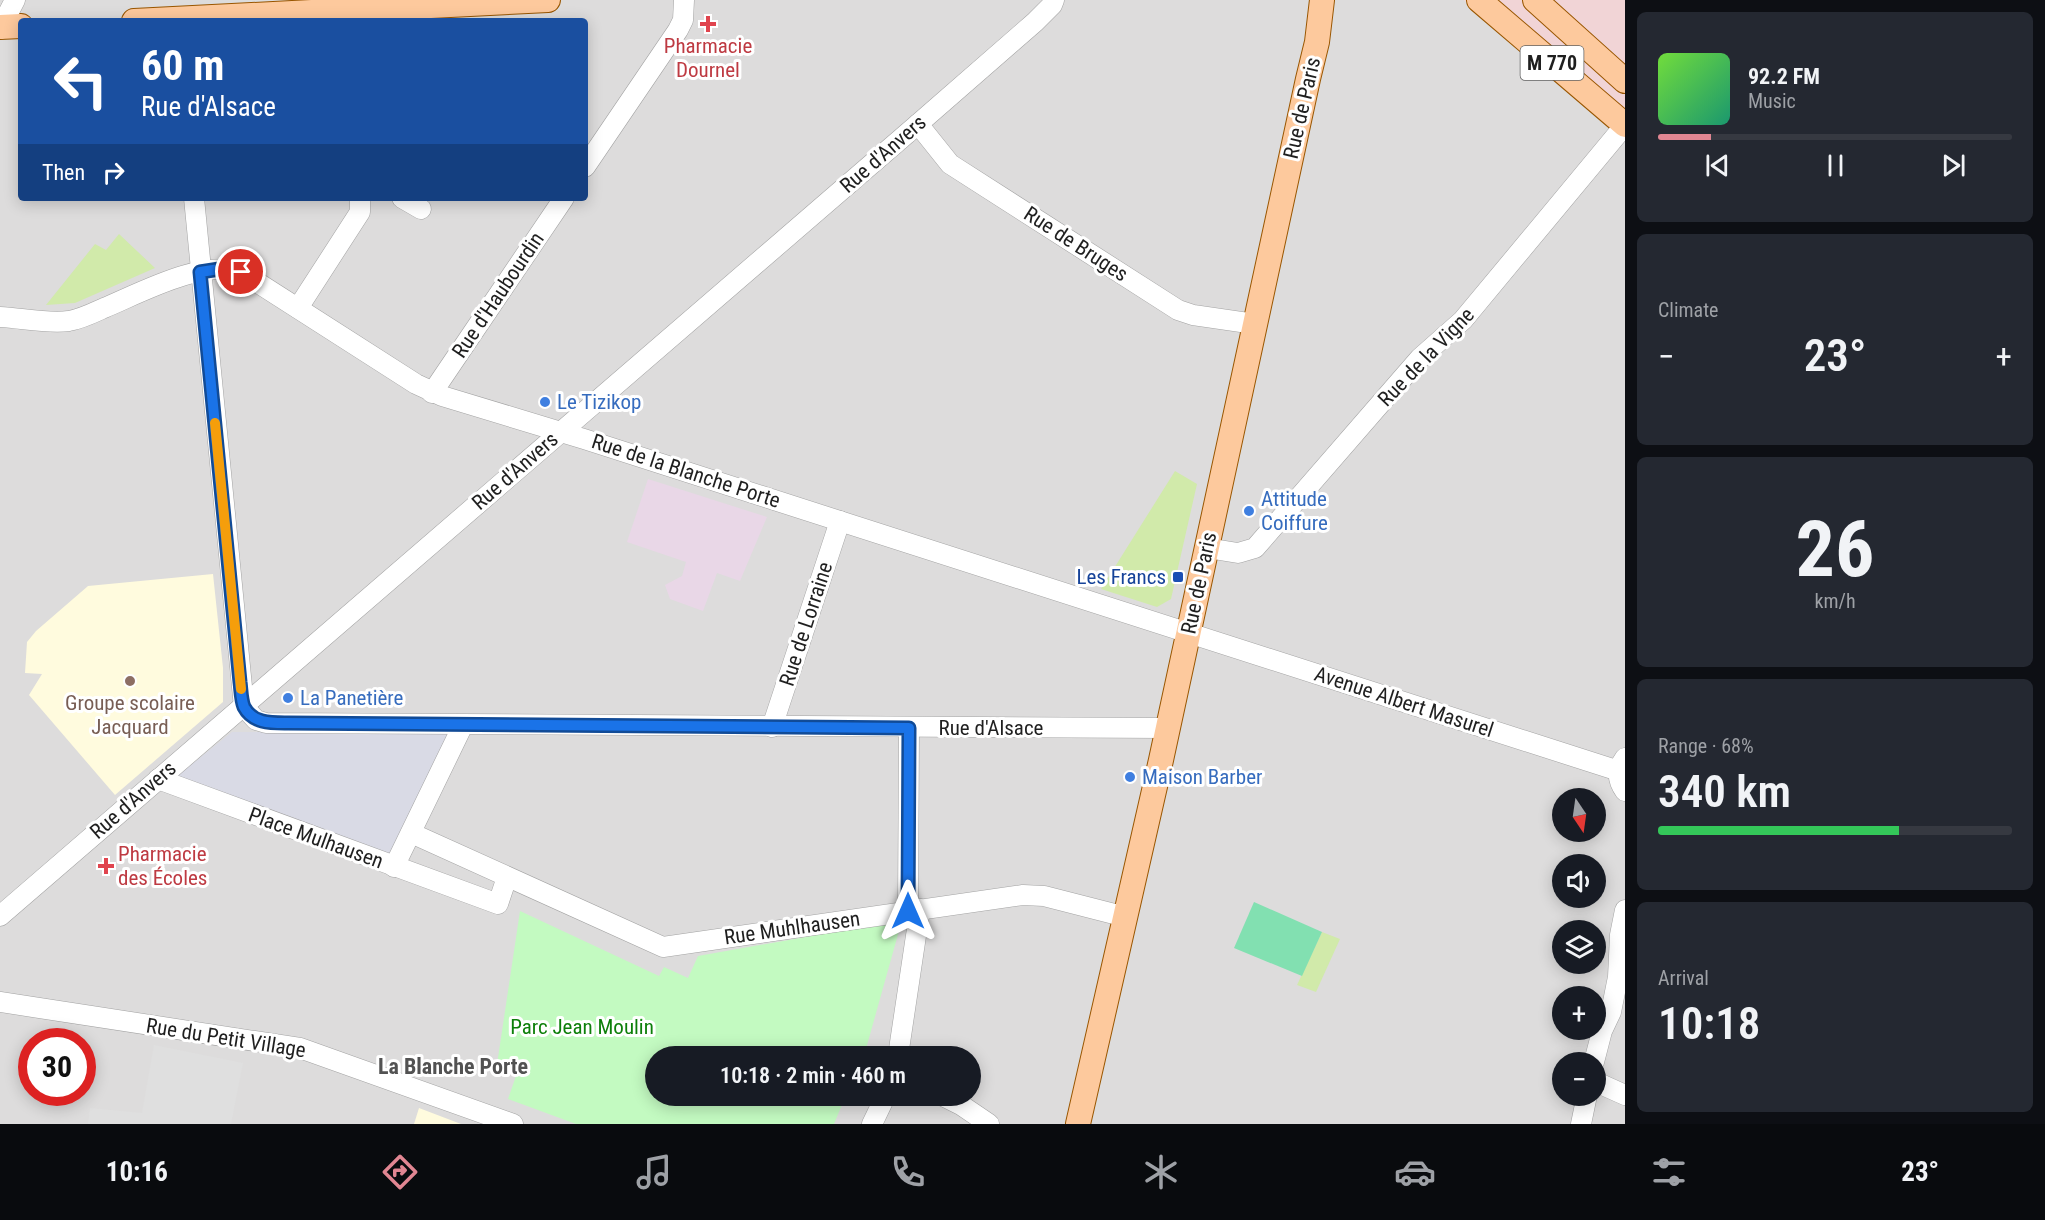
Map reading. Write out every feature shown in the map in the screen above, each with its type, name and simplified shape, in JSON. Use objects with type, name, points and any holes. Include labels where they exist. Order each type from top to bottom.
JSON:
[{"type":"main road","points":[[205,18],[548,0]]},
{"type":"main road","name":"Rue de Paris","points":[[1078,1124],[1168,728],[1317,42],[1322,0]]},
{"type":"main road","name":"Rue de Paris","points":[[1317,42],[1338,0]]},
{"type":"main road","name":"M 770","points":[[1479,0],[1625,125]]},
{"type":"main road","name":"M 770","points":[[1535,0],[1625,81]]},
{"type":"main road","points":[[0,28],[18,26]]},
{"type":"street","points":[[0,28],[15,0]]},
{"type":"street","points":[[588,163],[678,30],[683,20],[684,0]]},
{"type":"street","name":"Rue d'Anvers","points":[[0,916],[918,124],[1035,22],[1054,0]]},
{"type":"street","name":"Rue de Bruges","points":[[918,124],[950,164],[1178,310],[1193,315],[1255,324]]},
{"type":"street","name":"Rue de la Vigne","points":[[1207,548],[1238,553],[1255,548],[1420,358],[1458,327],[1625,125]]},
{"type":"street","points":[[194,201],[244,706]]},
{"type":"street","points":[[298,308],[360,212],[360,201]]},
{"type":"street","points":[[407,201],[421,209]]},
{"type":"street","name":"Rue d'Haubourdin","points":[[432,393],[562,201]]},
{"type":"street","name":"Rue de la Blanche Porte","points":[[0,317],[69,321],[169,281],[200,272],[226,268],[241,272],[432,393],[840,521],[1188,634]]},
{"type":"street","name":"Rue de Lorraine","points":[[772,727],[840,521]]},
{"type":"street","name":"Avenue Albert Masurel","points":[[1188,634],[1622,764]]},
{"type":"street","name":"Rue d'Alsace","points":[[244,706],[256,720],[266,723],[1168,728]]},
{"type":"street","name":"Place Mulhausen","points":[[158,779],[394,867],[463,725]]},
{"type":"street","points":[[899,1046],[914,910],[909,728]]},
{"type":"street","points":[[1622,764],[1620,783],[1625,791]]},
{"type":"street","name":"Rue Muhlhausen","points":[[411,833],[663,947],[914,910],[1035,895],[1126,917]]},
{"type":"street","points":[[394,867],[498,904],[507,877]]},
{"type":"street","points":[[1597,1052],[1602,1031],[1611,1012],[1618,977],[1619,941],[1625,910]]},
{"type":"street","name":"Rue du Petit Village","points":[[0,1002],[300,1048],[513,1124]]},
{"type":"street","points":[[1606,1086],[1625,1095]]},
{"type":"street","points":[[872,1124],[881,1106]]},
{"type":"street","points":[[962,1106],[989,1124]]},
{"type":"street","points":[[1581,1124],[1585,1106]]},
{"type":"shaded area","points":[[0,0],[1464,0],[1625,139],[1625,1124],[0,1124]]},
{"type":"shaded area","points":[[1464,0],[1625,0],[1625,139]]},
{"type":"shaded area","points":[[648,479],[767,517],[740,581],[717,573],[703,611],[670,599],[665,585],[682,576],[686,562],[627,542]]},
{"type":"shaded area","name":"Groupe scolaire Jacquard","points":[[213,574],[223,668],[223,702],[115,795],[29,695],[42,674],[25,673],[27,642],[36,631],[88,586]]},
{"type":"shaded area","points":[[232,732],[461,733],[397,873],[161,789]]},
{"type":"shaded area","points":[[154,1045],[243,1063],[231,1124],[88,1124],[90,1108],[142,1113]]},
{"type":"shaded area","points":[[419,1108],[461,1124],[414,1124]]},
{"type":"green space","points":[[119,234],[155,268],[75,303],[46,305],[95,244],[106,250]]},
{"type":"green space","points":[[1175,471],[1197,484],[1171,599],[1157,607],[1101,589]]},
{"type":"green space","points":[[1254,902],[1322,932],[1302,976],[1234,948]]},
{"type":"green space","name":"Parc Jean Moulin","points":[[520,911],[659,976],[664,967],[688,978],[698,956],[902,920],[867,1046],[645,1046],[645,1106],[841,1106],[834,1124],[576,1124],[508,1099],[517,1073],[496,1071]]},
{"type":"green space","points":[[1322,932],[1340,939],[1316,992],[1297,985]]},
{"type":"slow traffic","points":[[215,423],[241,689]]},
{"type":"place","name":"Pharmacie Dournel","points":[[708,24]]},
{"type":"place","name":"Le Tizikop","points":[[545,402]]},
{"type":"place","name":"Attitude Coiffure","points":[[1249,511]]},
{"type":"place","name":"Les Francs","points":[[1178,577]]},
{"type":"place","name":"Groupe scolaire Jacquard","points":[[130,681]]},
{"type":"place","name":"La Panetière","points":[[288,698]]},
{"type":"place","name":"Maison Barber","points":[[1130,777]]},
{"type":"place","name":"Pharmacie des Écoles","points":[[106,866]]},
{"type":"district","name":"La Blanche Porte","points":[[453,1066]]},
{"type":"route","points":[[241,272],[226,268],[200,272],[240,682],[244,706],[256,720],[266,723],[909,728],[908,911]]}]
